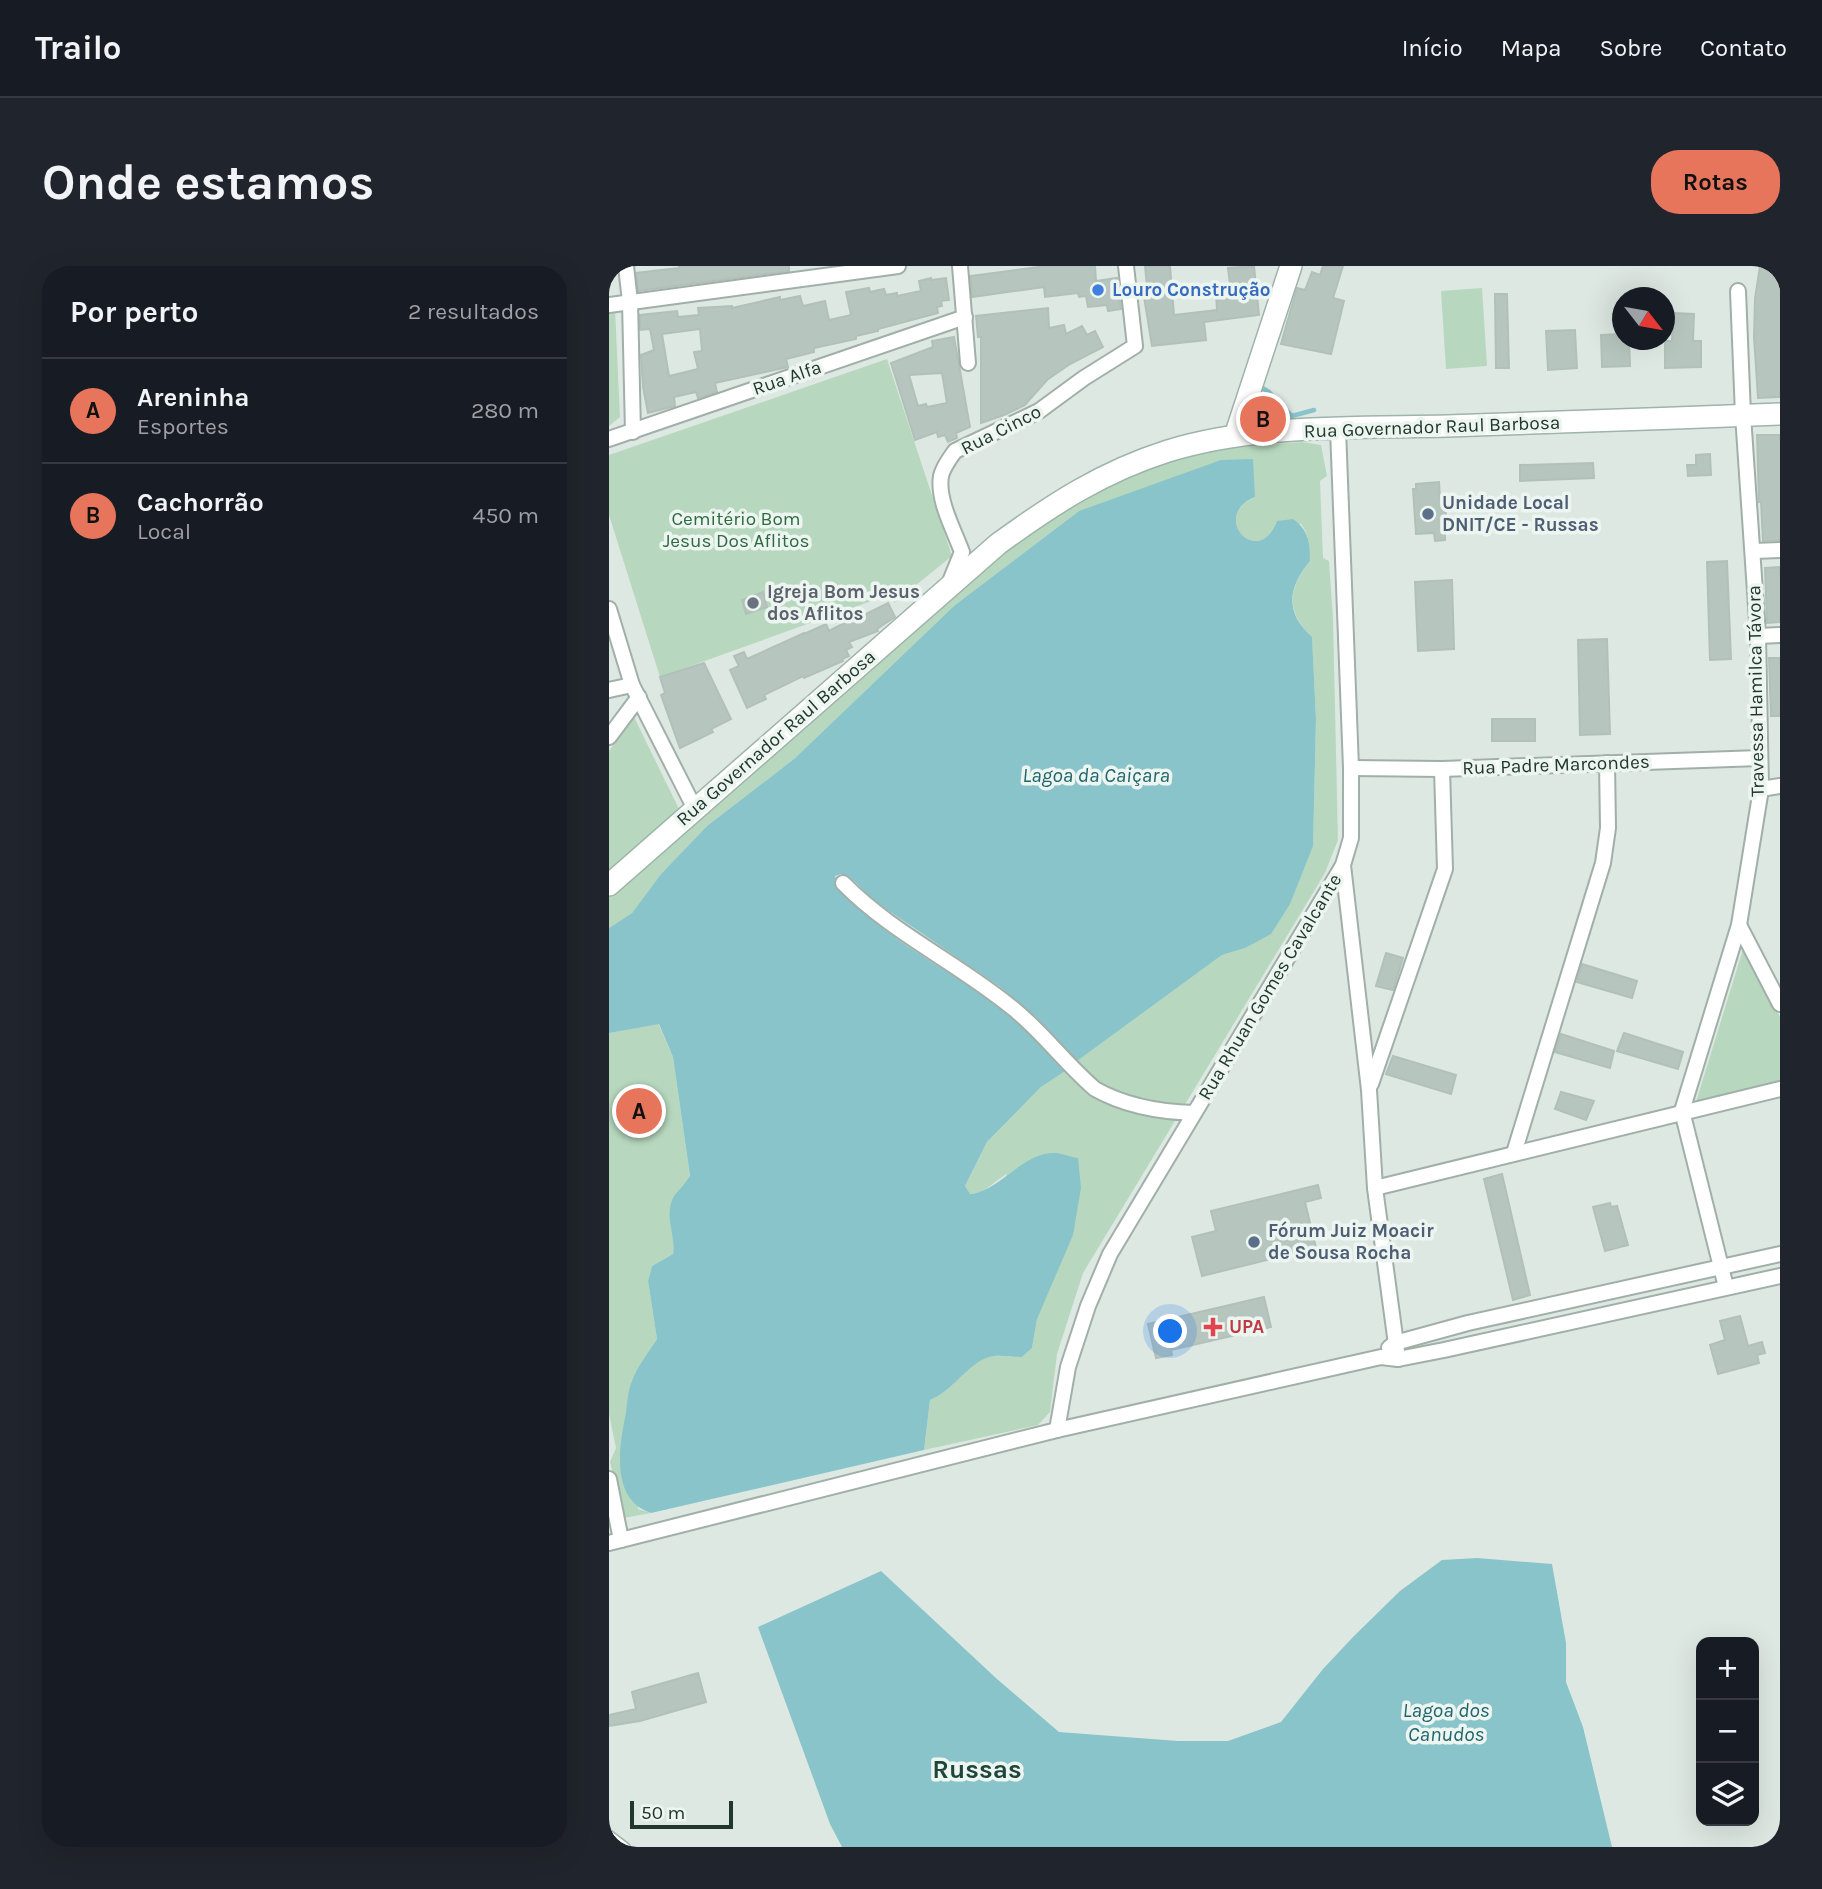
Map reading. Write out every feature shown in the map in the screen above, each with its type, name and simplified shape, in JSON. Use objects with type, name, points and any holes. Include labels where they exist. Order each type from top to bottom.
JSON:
[{"type":"street","points":[[626,266],[630,302],[633,432]]},
{"type":"street","points":[[609,305],[797,273],[898,266]]},
{"type":"street","points":[[960,266],[968,363]]},
{"type":"street","name":"Rua Cinco","points":[[946,590],[962,552],[941,492],[941,474],[955,451],[1039,411],[1135,346],[1126,266]]},
{"type":"street","points":[[1235,436],[1291,266]]},
{"type":"street","name":"Travessa Hamilca Távora","points":[[1682,1111],[1739,925],[1761,789],[1758,636],[1743,415],[1738,291]]},
{"type":"street","name":"Rua Alfa","points":[[609,439],[965,317]]},
{"type":"street","name":"Rua Governador Raul Barbosa","points":[[609,885],[997,544],[1081,487],[1124,467],[1170,451],[1235,436],[1338,429],[1780,414]]},
{"type":"street","name":"Rua Rhuan Gomes Cavalcante","points":[[1057,1430],[1068,1367],[1109,1254],[1343,864],[1351,838],[1351,768],[1338,429]]},
{"type":"street","points":[[1754,551],[1780,550]]},
{"type":"street","points":[[610,617],[636,691],[695,809]]},
{"type":"street","points":[[1758,636],[1780,635]]},
{"type":"street","points":[[609,690],[636,691]]},
{"type":"street","points":[[609,737],[636,691]]},
{"type":"street","name":"Rua Padre Marcondes","points":[[1351,768],[1442,769],[1760,758]]},
{"type":"street","points":[[1514,1153],[1603,863],[1608,828],[1607,763]]},
{"type":"street","points":[[1369,1090],[1445,869],[1442,769]]},
{"type":"street","points":[[1761,789],[1780,786]]},
{"type":"street","points":[[1343,864],[1369,1090],[1375,1188],[1398,1359]]},
{"type":"street","points":[[843,883],[881,917],[1014,1009],[1095,1089],[1133,1105],[1194,1113]]},
{"type":"street","points":[[1739,925],[1780,1004]]},
{"type":"street","points":[[1375,1188],[1780,1089]]},
{"type":"street","points":[[1682,1111],[1726,1287]]},
{"type":"street","points":[[1381,1357],[1395,1343],[1468,1323],[1780,1254]]},
{"type":"street","points":[[609,1479],[615,1541],[1057,1430],[1381,1357],[1398,1359],[1780,1276]]},
{"type":"lane","points":[[609,1834],[626,1847]]},
{"type":"green space","points":[[1482,288],[1487,366],[1446,369],[1441,291]]},
{"type":"green space","points":[[615,309],[620,417],[609,426],[609,310]]},
{"type":"green space","name":"Cemitério Bom Jesus Dos Aflitos","points":[[887,359],[952,556],[894,603],[891,594],[660,677],[609,515],[609,455]]},
{"type":"green space","points":[[1302,442],[1321,445],[1327,476],[1320,481],[1323,558],[1329,561],[1333,619],[1338,840],[1325,873],[1083,1273],[1057,1354],[1050,1412],[1038,1425],[924,1450],[930,1400],[946,1391],[981,1360],[996,1356],[1022,1357],[1032,1348],[1037,1319],[1006,1174],[982,1192],[969,1194],[965,1186],[987,1142],[1041,1087],[1222,955],[1245,948],[1313,845],[1316,720],[1312,638],[1297,619],[1293,600],[1297,581],[1310,561],[1309,541],[1304,528],[1301,524],[1277,521],[1269,535],[1259,541],[1242,535],[1236,516],[1242,506],[1255,497],[1079,511],[955,605],[794,759],[707,826],[661,874],[632,913],[609,928],[609,893],[980,567],[1097,489],[1168,462],[1227,448]]},
{"type":"green space","points":[[634,717],[680,811],[609,873],[609,751]]},
{"type":"green space","points":[[1744,946],[1780,1017],[1780,1080],[1696,1102]]},
{"type":"green space","points":[[658,1023],[673,1057],[690,1177],[673,1199],[673,1254],[652,1266],[648,1281],[657,1339],[632,1381],[638,1509],[651,1513],[624,1518],[610,1462],[616,1448],[609,1414],[609,1033]]},
{"type":"water","name":"Lagoa da Caiçara","points":[[1253,459],[1255,497],[1242,505],[1236,516],[1237,526],[1250,540],[1259,541],[1269,535],[1277,521],[1293,519],[1305,532],[1310,554],[1310,561],[1297,581],[1292,600],[1297,619],[1312,637],[1316,720],[1313,846],[1290,904],[1271,934],[1245,948],[1222,955],[1077,1061],[1035,1016],[999,986],[873,900],[854,881],[841,874],[835,876],[844,893],[862,911],[913,949],[1010,1013],[1068,1069],[1041,1087],[987,1142],[965,1186],[970,1194],[981,1191],[1022,1164],[1044,1154],[1056,1153],[1078,1158],[1081,1188],[1073,1235],[1037,1319],[1032,1348],[1022,1357],[997,1356],[981,1360],[946,1391],[930,1400],[924,1450],[651,1513],[638,1506],[629,1497],[623,1484],[621,1441],[634,1376],[657,1339],[648,1281],[652,1266],[673,1254],[671,1205],[675,1195],[690,1176],[673,1057],[659,1024],[609,1033],[609,928],[632,913],[661,874],[707,826],[794,759],[955,605],[1079,511],[1221,460]]},
{"type":"water","name":"Lagoa dos Canudos","points":[[1477,1558],[1552,1564],[1566,1643],[1566,1682],[1583,1727],[1612,1847],[842,1847],[830,1824],[758,1627],[881,1571],[997,1679],[1059,1732],[1178,1741],[1228,1741],[1281,1722],[1323,1669],[1354,1636],[1400,1591],[1442,1560]]},
{"type":"building","points":[[679,266],[789,266],[789,271],[638,291],[636,273]]},
{"type":"building","points":[[1046,266],[1095,266],[1096,281],[1117,278],[1121,309],[1108,311],[1107,305],[1088,307],[1086,296],[1079,297],[1078,293],[1045,297],[1044,287],[972,297],[970,276]]},
{"type":"building","points":[[1145,266],[1170,266],[1174,315],[1217,310],[1216,294],[1231,293],[1228,268],[1254,266],[1259,315],[1204,322],[1206,340],[1152,346],[1144,297],[1148,296]]},
{"type":"building","points":[[1323,266],[1343,266],[1333,298],[1344,301],[1331,354],[1281,344],[1297,288],[1305,290],[1312,272],[1320,275]]},
{"type":"building","points":[[1760,266],[1780,266],[1780,397],[1758,398],[1754,337],[1755,298]]},
{"type":"building","points":[[946,278],[949,300],[941,301],[942,306],[937,307],[938,313],[878,329],[856,336],[856,339],[814,348],[814,352],[786,359],[788,367],[715,383],[717,392],[698,398],[696,392],[674,397],[675,406],[648,413],[641,355],[654,350],[650,329],[640,330],[640,315],[677,311],[678,317],[699,315],[698,308],[732,308],[780,297],[780,300],[800,296],[803,306],[825,301],[829,320],[851,315],[846,292],[869,288],[870,292],[884,289],[886,295],[897,293],[897,296],[921,291],[919,281]],"holes":[[[700,329],[702,351],[694,352],[698,369],[669,376],[662,334]]]},
{"type":"building","points":[[1495,294],[1507,294],[1509,368],[1496,368]]},
{"type":"building","points":[[1048,308],[1049,328],[1064,325],[1066,334],[1082,326],[1087,335],[1095,331],[1103,347],[1070,364],[1047,380],[1025,405],[981,423],[981,337],[978,337],[976,316]]},
{"type":"building","points":[[1675,313],[1694,314],[1693,341],[1701,341],[1701,367],[1665,368],[1665,350],[1675,350]]},
{"type":"building","points":[[1575,330],[1577,368],[1548,370],[1546,331]]},
{"type":"building","points":[[1612,334],[1612,350],[1629,350],[1630,366],[1602,367],[1601,335]]},
{"type":"building","points":[[954,337],[970,427],[956,433],[957,438],[948,442],[945,435],[938,437],[937,432],[915,440],[891,363],[933,347],[932,341]],"holes":[[[942,373],[947,403],[918,406],[909,375]]]},
{"type":"building","points":[[1757,435],[1780,435],[1780,540],[1763,541]]},
{"type":"building","points":[[1710,454],[1711,475],[1688,476],[1687,465],[1696,465],[1696,455]]},
{"type":"building","points":[[1593,463],[1594,478],[1520,481],[1520,465]]},
{"type":"building","name":"Unidade Local DNIT/CE - Russas","points":[[1439,482],[1440,497],[1445,497],[1447,532],[1445,540],[1435,541],[1434,533],[1416,534],[1413,489],[1416,489],[1416,484]]},
{"type":"building","points":[[1727,561],[1731,659],[1710,660],[1707,562]]},
{"type":"building","points":[[1780,567],[1780,622],[1767,623],[1765,568]]},
{"type":"building","points":[[1452,580],[1454,649],[1418,651],[1415,582]]},
{"type":"building","points":[[763,592],[767,607],[746,614],[742,600]]},
{"type":"building","points":[[888,603],[895,617],[877,629],[878,631],[849,642],[852,647],[846,650],[849,656],[842,659],[843,661],[764,695],[766,699],[747,708],[730,670],[739,666],[734,656],[744,652],[747,659],[826,624],[829,631],[852,619],[851,616],[861,612],[862,616]]},
{"type":"building","points":[[1607,639],[1610,734],[1580,735],[1578,640]]},
{"type":"building","points":[[1769,658],[1780,658],[1780,716],[1771,716]]},
{"type":"building","points":[[704,663],[731,719],[711,729],[713,732],[680,748],[661,695],[665,693],[660,677]]},
{"type":"building","points":[[1492,719],[1535,719],[1535,741],[1492,741]]},
{"type":"building","points":[[1386,953],[1403,958],[1393,990],[1376,986]]},
{"type":"building","points":[[1582,964],[1637,981],[1632,998],[1577,982]]},
{"type":"building","points":[[1624,1033],[1683,1052],[1678,1069],[1617,1051]]},
{"type":"building","points":[[1561,1034],[1614,1051],[1610,1068],[1555,1052]]},
{"type":"building","points":[[1393,1056],[1456,1075],[1451,1094],[1386,1074]]},
{"type":"building","points":[[1561,1092],[1594,1101],[1586,1120],[1555,1109]]},
{"type":"building","points":[[1502,1174],[1530,1295],[1513,1300],[1484,1179]]},
{"type":"building","name":"Fórum Juiz Moacir de Sousa Rocha","points":[[1318,1185],[1321,1198],[1305,1202],[1316,1248],[1202,1276],[1192,1237],[1216,1231],[1211,1211]]},
{"type":"building","points":[[1610,1203],[1611,1207],[1617,1206],[1628,1245],[1605,1251],[1593,1207]]},
{"type":"building","name":"UPA","points":[[1264,1297],[1271,1327],[1171,1350],[1172,1355],[1156,1358],[1148,1324]]},
{"type":"building","points":[[1740,1316],[1748,1346],[1762,1342],[1765,1353],[1757,1355],[1759,1363],[1718,1374],[1710,1345],[1725,1340],[1720,1321]]},
{"type":"building","points":[[698,1673],[706,1702],[640,1721],[609,1726],[609,1715],[636,1709],[632,1692]]},
{"type":"waterway","points":[[1261,387],[1292,416],[1314,410]]},
{"type":"place","name":"Louro Construção","points":[[1098,290]]},
{"type":"place","name":"Cachorrão","points":[[1263,419]]},
{"type":"place","name":"Unidade Local DNIT/CE - Russas","points":[[1428,514]]},
{"type":"place","name":"Igreja Bom Jesus dos Aflitos","points":[[753,603]]},
{"type":"place","name":"Areninha","points":[[639,1111]]},
{"type":"place","name":"Fórum Juiz Moacir de Sousa Rocha","points":[[1254,1242]]},
{"type":"place","name":"UPA","points":[[1213,1327]]},
{"type":"district","name":"Russas","points":[[977,1769]]}]
